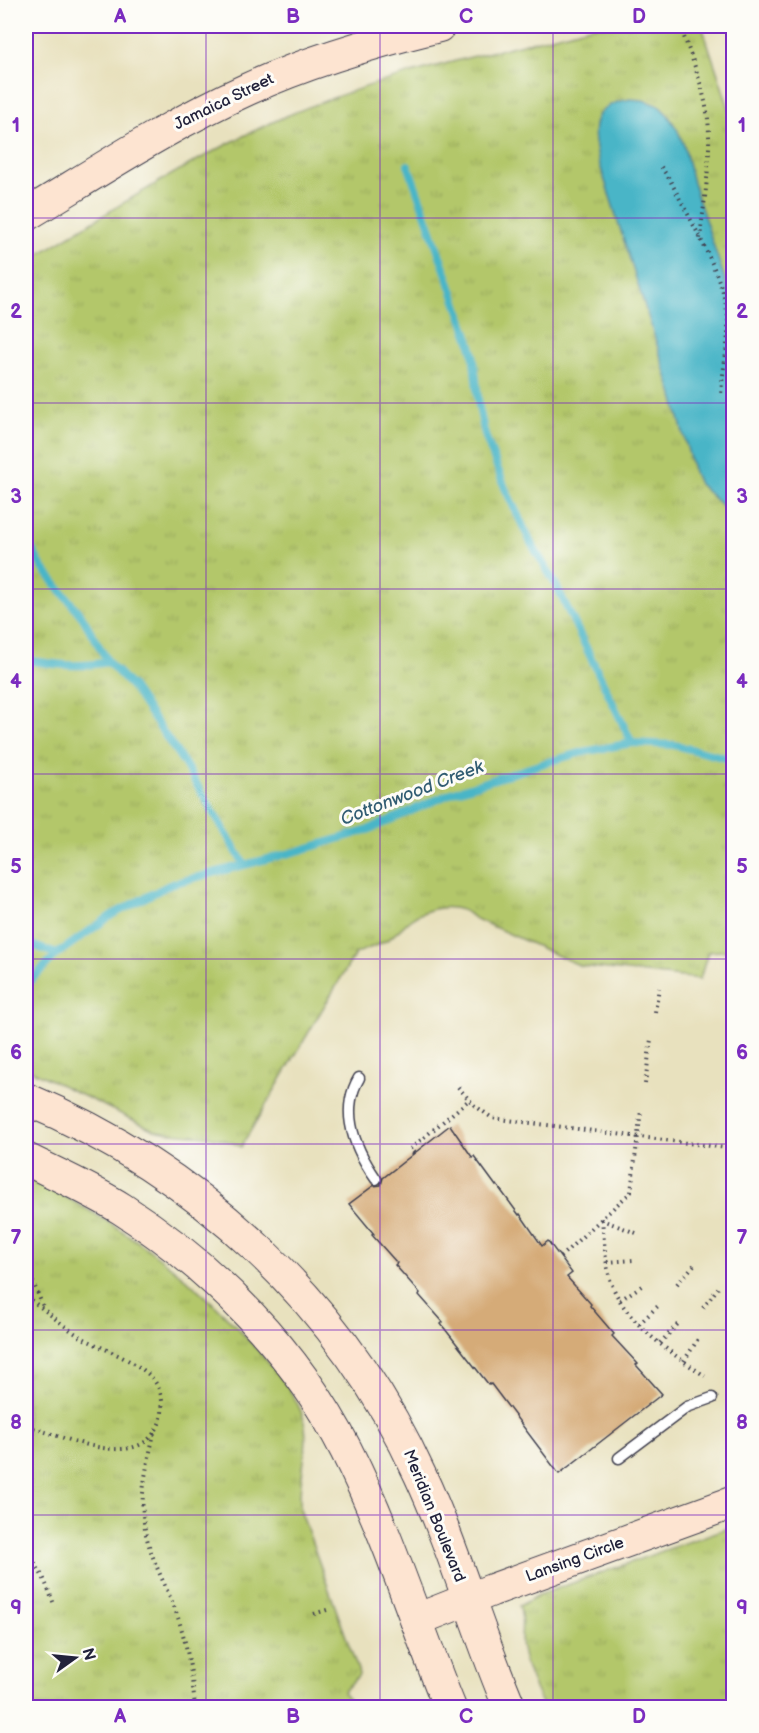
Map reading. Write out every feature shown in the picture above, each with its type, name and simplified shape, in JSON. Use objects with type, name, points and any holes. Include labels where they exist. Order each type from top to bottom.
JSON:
[{"type":"main road","name":"Jamaica Street","points":[[26,215],[163,132],[250,88],[351,50],[439,26]]},
{"type":"main road","name":"Meridian Boulevard","points":[[26,1099],[107,1138],[175,1181],[240,1232],[309,1302],[360,1367],[406,1447],[436,1513],[484,1646],[510,1707]]},
{"type":"main road","points":[[26,1159],[92,1192],[153,1230],[229,1295],[273,1342],[314,1396],[346,1449],[382,1530],[450,1707]]},
{"type":"main road","name":"Lansing Circle","points":[[416,1620],[734,1502]]},
{"type":"lane","points":[[359,1078],[351,1093],[349,1114],[360,1152],[376,1179]]},
{"type":"lane","points":[[619,1458],[687,1407],[712,1398]]},
{"type":"path","points":[[680,26],[702,90],[707,117],[709,144],[700,241]]},
{"type":"path","points":[[661,167],[670,180],[700,241],[715,274],[726,309],[728,322],[721,396]]},
{"type":"path","points":[[655,1012],[659,988]]},
{"type":"path","points":[[645,1084],[651,1039]]},
{"type":"path","points":[[458,1087],[485,1115],[492,1118],[734,1149]]},
{"type":"path","points":[[414,1153],[410,1149],[470,1100]]},
{"type":"path","points":[[560,1257],[631,1192],[641,1110]]},
{"type":"path","points":[[602,1220],[636,1233]]},
{"type":"path","points":[[602,1220],[611,1280],[620,1299],[639,1324],[660,1343],[705,1376]]},
{"type":"path","points":[[728,1235],[734,1230]]},
{"type":"path","points":[[607,1262],[634,1260]]},
{"type":"path","points":[[26,1265],[44,1310]]},
{"type":"path","points":[[677,1284],[694,1265]]},
{"type":"path","points":[[620,1299],[643,1285]]},
{"type":"path","points":[[703,1308],[718,1288]]},
{"type":"path","points":[[26,1297],[75,1334],[126,1360],[153,1379],[159,1390],[162,1401],[160,1419],[154,1433],[143,1493],[143,1522],[147,1543],[176,1610],[186,1641],[195,1707]]},
{"type":"path","points":[[639,1324],[659,1305]]},
{"type":"path","points":[[660,1343],[678,1324]]},
{"type":"path","points":[[684,1361],[698,1339]]},
{"type":"path","points":[[26,1426],[118,1450],[133,1448],[154,1433]]},
{"type":"path","points":[[26,1547],[44,1579],[54,1604]]},
{"type":"path","points":[[314,1614],[330,1610]]},
{"type":"green space","points":[[594,26],[702,26],[734,123],[733,950],[708,952],[700,979],[581,966],[474,918],[459,909],[434,909],[417,915],[389,939],[355,954],[241,1147],[220,1139],[154,1130],[26,1068],[26,262],[185,167],[284,117],[321,102],[398,77]]},
{"type":"green space","points":[[26,1177],[92,1212],[181,1274],[234,1325],[291,1392],[303,1417],[306,1441],[300,1488],[301,1512],[358,1670],[359,1675],[343,1692],[356,1707],[26,1707]]},
{"type":"green space","points":[[733,1526],[733,1707],[544,1707],[523,1656],[522,1616],[519,1606],[539,1595]]},
{"type":"water","points":[[630,99],[643,100],[659,106],[677,129],[733,304],[734,516],[728,517],[724,508],[699,484],[693,470],[672,392],[599,162],[594,129],[596,120],[607,107]]},
{"type":"building","points":[[450,1125],[472,1157],[474,1156],[520,1214],[542,1246],[548,1241],[572,1273],[567,1277],[614,1334],[612,1336],[662,1394],[559,1474],[349,1204],[373,1186],[381,1185],[383,1178]]},
{"type":"waterway","points":[[408,165],[469,338],[485,435],[505,488],[531,543],[556,585],[632,743]]},
{"type":"waterway","points":[[26,539],[42,567],[83,618],[108,662],[132,687],[184,763],[244,864]]},
{"type":"waterway","points":[[26,660],[67,665],[108,662]]},
{"type":"waterway","name":"Cottonwood Creek","points":[[26,985],[57,954],[112,915],[171,884],[368,830],[454,792],[548,762],[583,752],[632,743],[674,745],[734,760]]},
{"type":"waterway","points":[[26,943],[57,954]]}]
